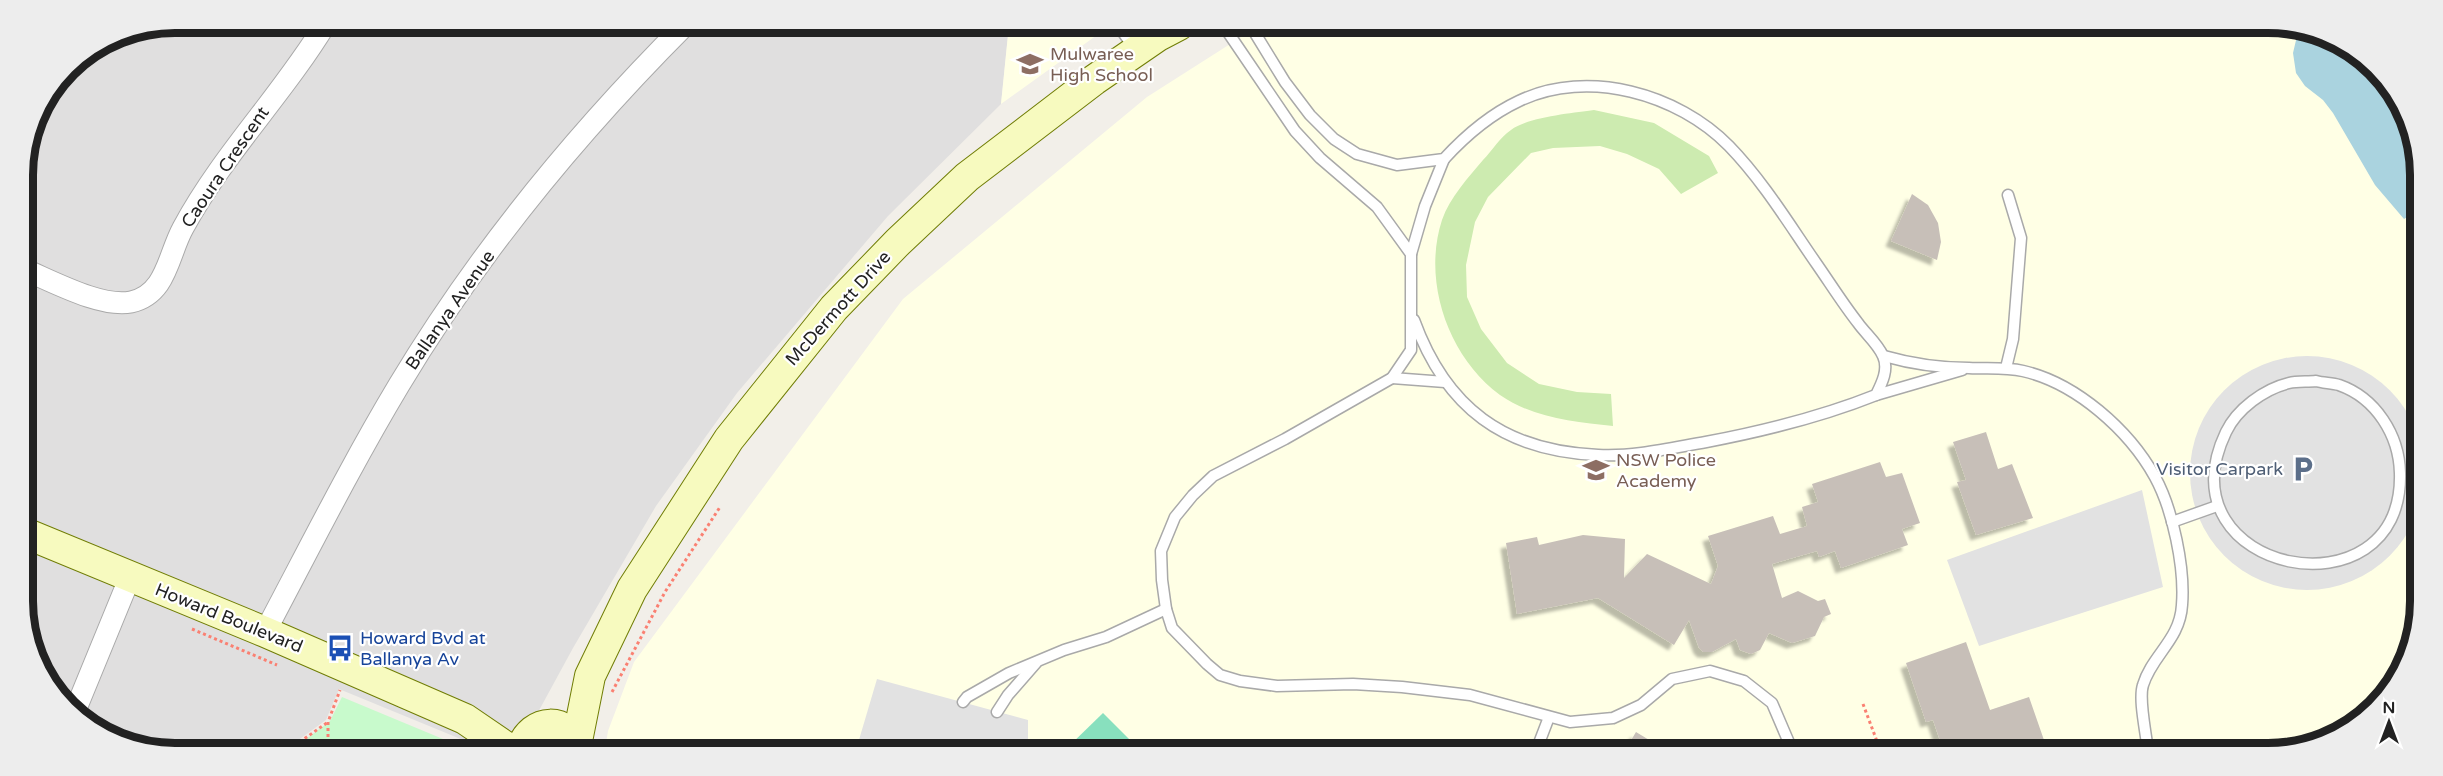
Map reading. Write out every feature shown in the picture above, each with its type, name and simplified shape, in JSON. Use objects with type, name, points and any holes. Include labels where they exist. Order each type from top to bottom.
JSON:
[{"type":"main road","name":"McDermott Drive","points":[[579,743],[632,589],[729,440],[834,308],[898,242],[967,177],[1094,80],[1166,33]]},
{"type":"main road","name":"Howard Boulevard","points":[[33,535],[265,632],[465,720],[500,743]]},
{"type":"main road","name":"McDermott Drive","points":[[536,734],[600,686]]},
{"type":"main road","name":"Howard Boulevard","points":[[465,720],[536,734]]},
{"type":"main road","points":[[536,734],[564,729],[576,743]]},
{"type":"street","name":"Caoura Crescent","points":[[33,273],[94,298],[113,303],[131,302],[148,295],[162,280],[182,230],[203,194],[319,33]]},
{"type":"street","name":"Ballanya Avenue","points":[[265,632],[334,499],[400,384],[438,325],[526,204],[647,63],[677,33]]},
{"type":"street","points":[[78,705],[130,577]]},
{"type":"lane","points":[[1123,33],[1136,51]]},
{"type":"lane","points":[[1228,33],[1295,131],[1320,158],[1377,207],[1411,254]]},
{"type":"lane","points":[[1255,33],[1285,82],[1310,115],[1334,139],[1357,154],[1397,165],[1444,159]]},
{"type":"lane","points":[[1789,743],[1772,703],[1744,681],[1710,671],[1672,679],[1641,705],[1613,718],[1570,722],[1470,695],[1353,684],[1277,686],[1256,684],[1221,675],[1198,657],[1172,627],[1166,609],[1161,552],[1175,517],[1213,476],[1285,440],[1392,378],[1411,350],[1411,254],[1425,206],[1444,159],[1462,139],[1497,112],[1521,99],[1544,92],[1591,87],[1640,93],[1668,103],[1702,122],[1729,146],[1761,184],[1856,322],[1884,357],[1885,376],[1876,395]]},
{"type":"lane","points":[[2006,368],[2013,339],[2020,238],[2008,195]]},
{"type":"lane","points":[[1412,314],[1421,341],[1445,382],[1478,416],[1509,436],[1547,449],[1599,455],[1654,451],[1776,428],[1876,395],[1969,368]]},
{"type":"lane","points":[[1884,357],[1912,364],[2006,368],[2026,372],[2053,382],[2079,397],[2131,442],[2155,477],[2172,522],[2182,585],[2182,607],[2176,632],[2148,673],[2142,688],[2147,743]]},
{"type":"lane","points":[[1392,378],[1445,382]]},
{"type":"lane","points":[[2316,381],[2338,385],[2354,393],[2382,417],[2397,448],[2399,487],[2391,522],[2369,545],[2349,558],[2316,564],[2276,559],[2255,549],[2244,540],[2217,506],[2214,489],[2216,459],[2229,425],[2241,412],[2269,390],[2289,383],[2316,381]]},
{"type":"lane","points":[[2172,522],[2217,506]]},
{"type":"lane","points":[[963,702],[1009,673],[1106,637],[1166,609]]},
{"type":"lane","points":[[998,712],[1008,695],[1038,661]]},
{"type":"lane","points":[[1539,743],[1549,717]]},
{"type":"path","points":[[600,686],[720,507]]},
{"type":"path","points":[[328,743],[328,722],[342,686]]},
{"type":"path","points":[[1863,704],[1878,743]]},
{"type":"path","points":[[297,743],[328,722]]},
{"type":"shaded area","points":[[166,33],[1008,33],[1001,104],[888,216],[737,393],[656,506],[573,648],[521,743],[470,743],[339,689],[326,720],[294,743],[175,743],[138,738],[104,724],[81,708],[57,680],[41,647],[34,620],[33,601],[33,166],[44,121],[57,96],[75,75],[89,62],[112,48],[147,36]]},
{"type":"shaded area","name":"Mulwaree High School","points":[[1008,33],[1100,33],[1001,104]]},
{"type":"shaded area","name":"NSW Police Academy","points":[[1247,33],[2287,34],[2331,48],[2362,68],[2375,81],[2395,112],[2409,156],[2409,620],[2405,638],[2391,672],[2377,692],[2359,692],[2359,710],[2331,728],[2314,735],[2277,743],[606,743],[608,731],[634,662],[903,299],[1147,97]]},
{"type":"shaded area","name":"Visitor Carpark","points":[[2296,356],[2318,356],[2352,365],[2372,376],[2390,390],[2410,418],[2410,528],[2398,547],[2381,564],[2341,585],[2318,590],[2296,590],[2273,585],[2252,576],[2233,564],[2216,547],[2195,507],[2190,484],[2190,462],[2195,439],[2204,418],[2216,399],[2233,382],[2273,361]]},
{"type":"shaded area","points":[[2142,490],[2163,587],[1979,646],[1947,560]]},
{"type":"shaded area","points":[[877,679],[1028,720],[1028,743],[858,743]]},
{"type":"green space","points":[[1594,110],[1654,123],[1709,156],[1718,173],[1681,194],[1659,169],[1627,154],[1600,146],[1553,148],[1531,153],[1488,197],[1475,222],[1466,265],[1467,297],[1481,329],[1507,363],[1539,384],[1577,392],[1611,394],[1613,426],[1554,418],[1526,409],[1500,395],[1466,360],[1454,339],[1444,316],[1435,268],[1437,243],[1445,212],[1460,188],[1503,136],[1528,122]]},
{"type":"green space","points":[[342,697],[453,743],[301,743],[330,721]]},
{"type":"green space","points":[[1103,713],[1133,743],[1072,743]]},
{"type":"water","points":[[2297,36],[2331,48],[2362,68],[2386,96],[2402,129],[2409,156],[2410,215],[2404,219],[2375,185],[2333,113],[2323,100],[2305,86],[2296,73],[2293,53]]},
{"type":"building","points":[[1912,194],[1928,205],[1938,223],[1941,242],[1937,260],[1891,241]]},
{"type":"building","points":[[1986,432],[1998,469],[2012,464],[2033,518],[1976,535],[1957,482],[1966,480],[1953,442]]},
{"type":"building","points":[[1880,462],[1886,477],[1902,473],[1920,523],[1902,529],[1908,545],[1841,568],[1835,551],[1819,557],[1817,551],[1772,564],[1782,598],[1798,591],[1818,601],[1825,599],[1831,614],[1824,617],[1815,636],[1792,643],[1769,633],[1760,650],[1751,654],[1740,650],[1736,639],[1712,652],[1703,652],[1699,648],[1689,620],[1674,645],[1598,598],[1517,614],[1506,543],[1537,537],[1539,545],[1583,535],[1625,539],[1624,578],[1647,554],[1711,584],[1718,566],[1708,536],[1773,516],[1780,534],[1807,526],[1802,507],[1818,502],[1812,484]]},
{"type":"building","points":[[1966,642],[1990,710],[2029,697],[2045,743],[1941,743],[1933,720],[1926,722],[1906,663]]},
{"type":"building","points":[[1636,732],[1654,743],[1629,743]]},
{"type":"place","name":"Mulwaree High School","points":[[1030,64]]},
{"type":"place","name":"Visitor Carpark","points":[[2303,469]]},
{"type":"place","name":"NSW Police Academy","points":[[1596,470]]},
{"type":"place","name":"Howard Bvd at Ballanya Av","points":[[340,648]]}]
